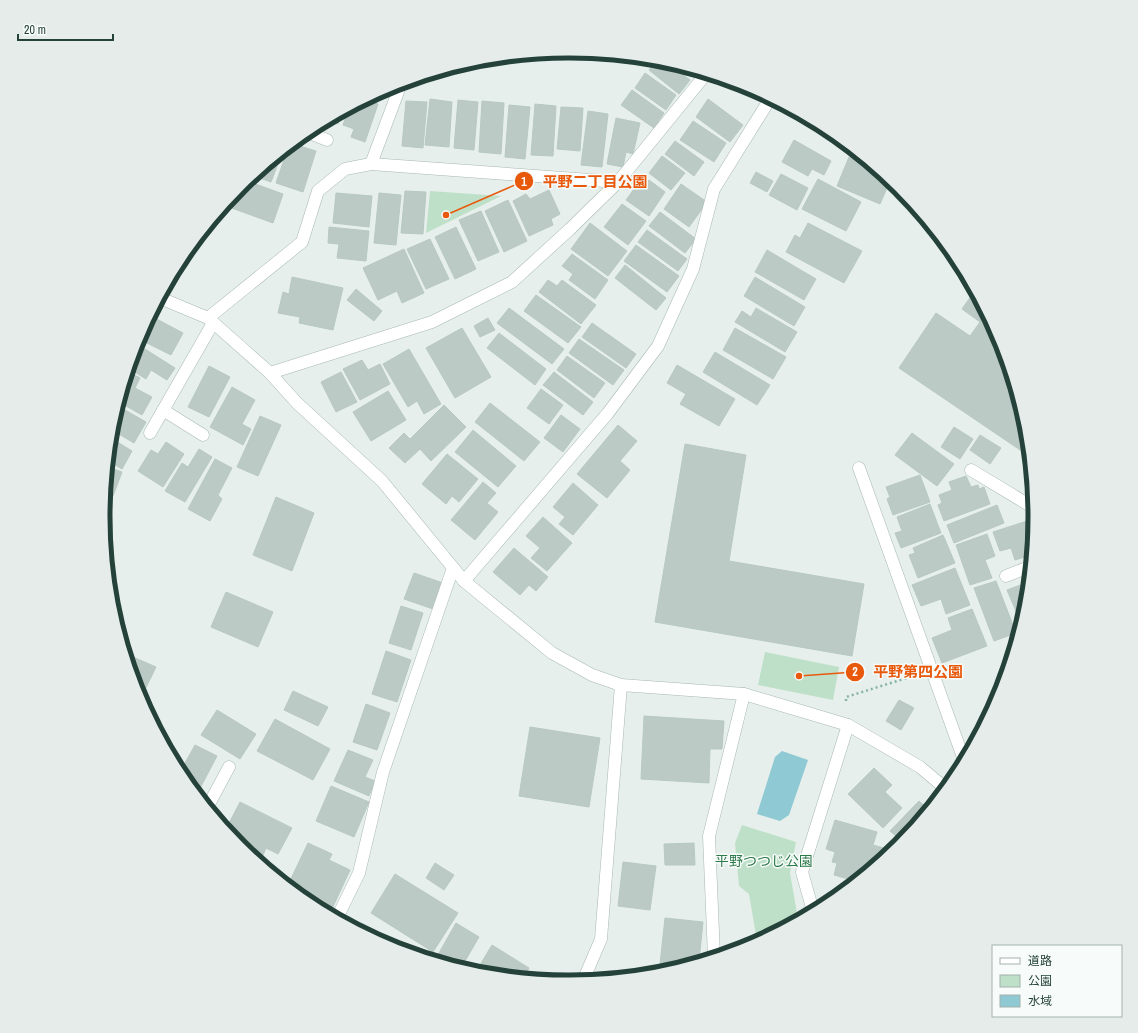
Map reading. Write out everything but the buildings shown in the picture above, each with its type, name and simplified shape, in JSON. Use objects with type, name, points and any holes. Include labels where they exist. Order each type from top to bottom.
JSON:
[{"type":"street","points":[[270,373],[432,322],[512,282],[570,229],[618,182],[703,78]]},
{"type":"street","points":[[371,164],[398,92]]},
{"type":"street","points":[[464,581],[608,413],[658,346],[693,269],[714,189],[767,103]]},
{"type":"street","points":[[314,135],[327,140]]},
{"type":"street","points":[[150,433],[210,321],[302,242],[318,191],[345,169],[371,164],[618,182]]},
{"type":"street","points":[[165,300],[210,321],[270,373],[297,403],[382,481],[464,581],[552,653],[592,675],[621,685],[744,694],[848,725],[920,767],[941,784]]},
{"type":"street","points":[[163,410],[203,435]]},
{"type":"street","points":[[860,468],[962,753]]},
{"type":"street","points":[[971,470],[1028,504]]},
{"type":"street","points":[[340,914],[359,873],[383,772],[453,568]]},
{"type":"street","points":[[1006,576],[1025,569]]},
{"type":"street","points":[[586,974],[601,939],[621,685]]},
{"type":"street","points":[[714,952],[709,836],[744,694]]},
{"type":"street","points":[[812,906],[802,872],[848,725]]},
{"type":"street","points":[[210,802],[229,767]]},
{"type":"path","points":[[846,697],[932,670]]},
{"type":"green space","points":[[430,191],[501,196],[426,233]]},
{"type":"green space","points":[[765,652],[839,667],[833,700],[758,685]]},
{"type":"green space","name":"平野つつじ公園","points":[[742,825],[796,842],[790,873],[797,914],[756,935],[749,894],[739,886],[735,843]]},
{"type":"water","points":[[782,751],[808,760],[789,815],[780,821],[757,814],[775,757]]},
{"type":"place","name":"平野二丁目公園","points":[[446,215]]},
{"type":"place","name":"平野第四公園","points":[[799,676]]}]
